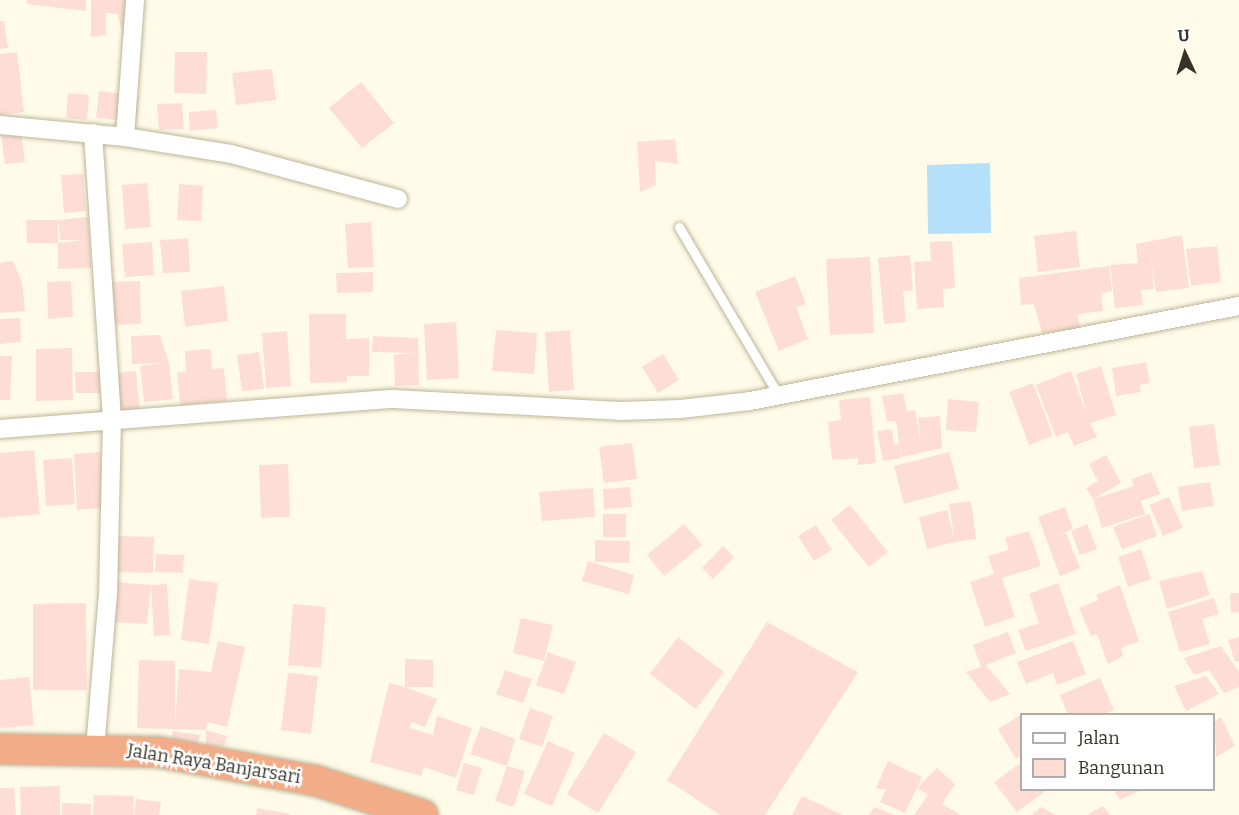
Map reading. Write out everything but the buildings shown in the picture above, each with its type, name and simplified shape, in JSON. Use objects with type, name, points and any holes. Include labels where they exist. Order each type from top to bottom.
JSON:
[{"type":"highway","name":"Jalan Raya Banjarsari","points":[[0,749],[95,748],[158,752],[305,779],[423,815]]},
{"type":"street","points":[[125,137],[135,0]]},
{"type":"street","points":[[0,125],[125,137],[295,169],[398,199]]},
{"type":"street","points":[[93,133],[112,420],[108,594],[95,748]]},
{"type":"street","points":[[0,429],[393,399],[621,411],[681,409],[779,396],[1239,306]]},
{"type":"lane","points":[[679,227],[779,396]]},
{"type":"water","points":[[990,163],[991,233],[928,234],[927,165]]}]
